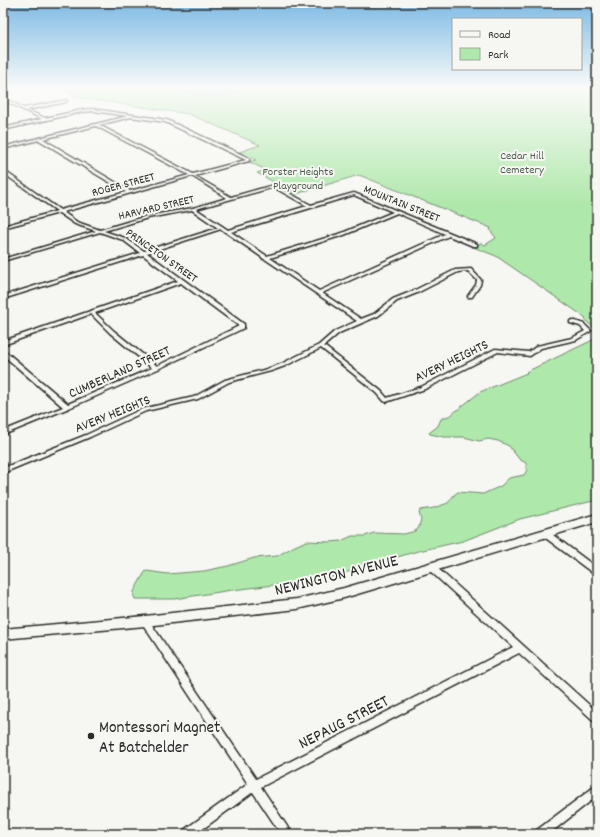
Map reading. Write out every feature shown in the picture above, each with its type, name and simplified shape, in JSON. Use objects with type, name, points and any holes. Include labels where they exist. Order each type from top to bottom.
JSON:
[{"type":"main road","name":"NEWINGTON AVENUE","points":[[3,634],[145,621],[298,604],[337,595],[432,568],[597,518]]},
{"type":"street","points":[[3,148],[88,127]]},
{"type":"street","points":[[100,127],[230,198]]},
{"type":"street","name":"ROGER STREET","points":[[3,227],[248,160],[179,127]]},
{"type":"street","points":[[40,139],[129,192]]},
{"type":"street","name":"PRINCETON STREET","points":[[3,171],[76,223],[124,239],[242,325],[242,327]]},
{"type":"street","name":"HARVARD STREET","points":[[3,260],[161,214],[193,209],[273,186],[310,206]]},
{"type":"street","name":"MOUNTAIN STREET","points":[[226,232],[354,194],[476,245]]},
{"type":"street","points":[[193,209],[361,321]]},
{"type":"street","points":[[265,258],[343,234],[397,212]]},
{"type":"street","points":[[3,298],[221,228]]},
{"type":"street","points":[[318,293],[449,234]]},
{"type":"street","name":"AVERY HEIGHTS","points":[[3,472],[88,436],[144,410],[196,398],[227,380],[284,365],[321,346],[337,332],[376,315],[395,300],[457,271],[469,270],[479,280],[478,285],[470,296]]},
{"type":"street","points":[[3,343],[182,281]]},
{"type":"street","points":[[91,312],[112,332],[156,368]]},
{"type":"street","name":"AVERY HEIGHTS","points":[[321,346],[379,392],[386,400],[423,388],[497,350],[530,354],[539,347],[574,339],[588,331],[582,325],[572,322]]},
{"type":"street","name":"CUMBERLAND STREET","points":[[3,432],[67,407],[156,368],[242,327]]},
{"type":"street","points":[[3,352],[67,407]]},
{"type":"street","points":[[546,534],[597,572]]},
{"type":"street","points":[[432,568],[597,718]]},
{"type":"street","points":[[145,621],[287,834]]},
{"type":"street","name":"NEPAUG STREET","points":[[188,834],[255,785],[520,648]]},
{"type":"street","points":[[541,834],[597,790]]},
{"type":"green space","points":[[219,127],[597,127],[597,330],[588,323],[585,319],[586,318],[496,256],[473,247],[481,243],[485,245],[496,238],[490,230],[491,228],[359,175],[296,194],[257,173],[266,170],[249,162],[256,160],[239,152],[260,145]]},
{"type":"green space","points":[[597,338],[597,500],[520,519],[463,541],[414,552],[325,579],[232,590],[174,599],[135,599],[134,591],[146,571],[168,574],[204,571],[228,566],[254,558],[277,556],[306,541],[330,542],[341,541],[352,536],[365,536],[374,533],[404,534],[412,532],[417,530],[419,527],[421,519],[419,513],[421,510],[434,508],[448,503],[458,492],[483,494],[501,486],[509,478],[524,475],[527,470],[526,463],[519,459],[509,446],[498,441],[488,439],[479,441],[464,437],[444,437],[429,433],[438,426],[441,419],[451,415],[480,392],[527,373],[526,372]]},
{"type":"place","name":"Montessori Magnet At Batchelder","points":[[91,736]]},
{"type":"park label","name":"Cedar Hill Cemetery","points":[[522,162]]},
{"type":"park label","name":"Forster Heights Playground","points":[[298,178]]}]
